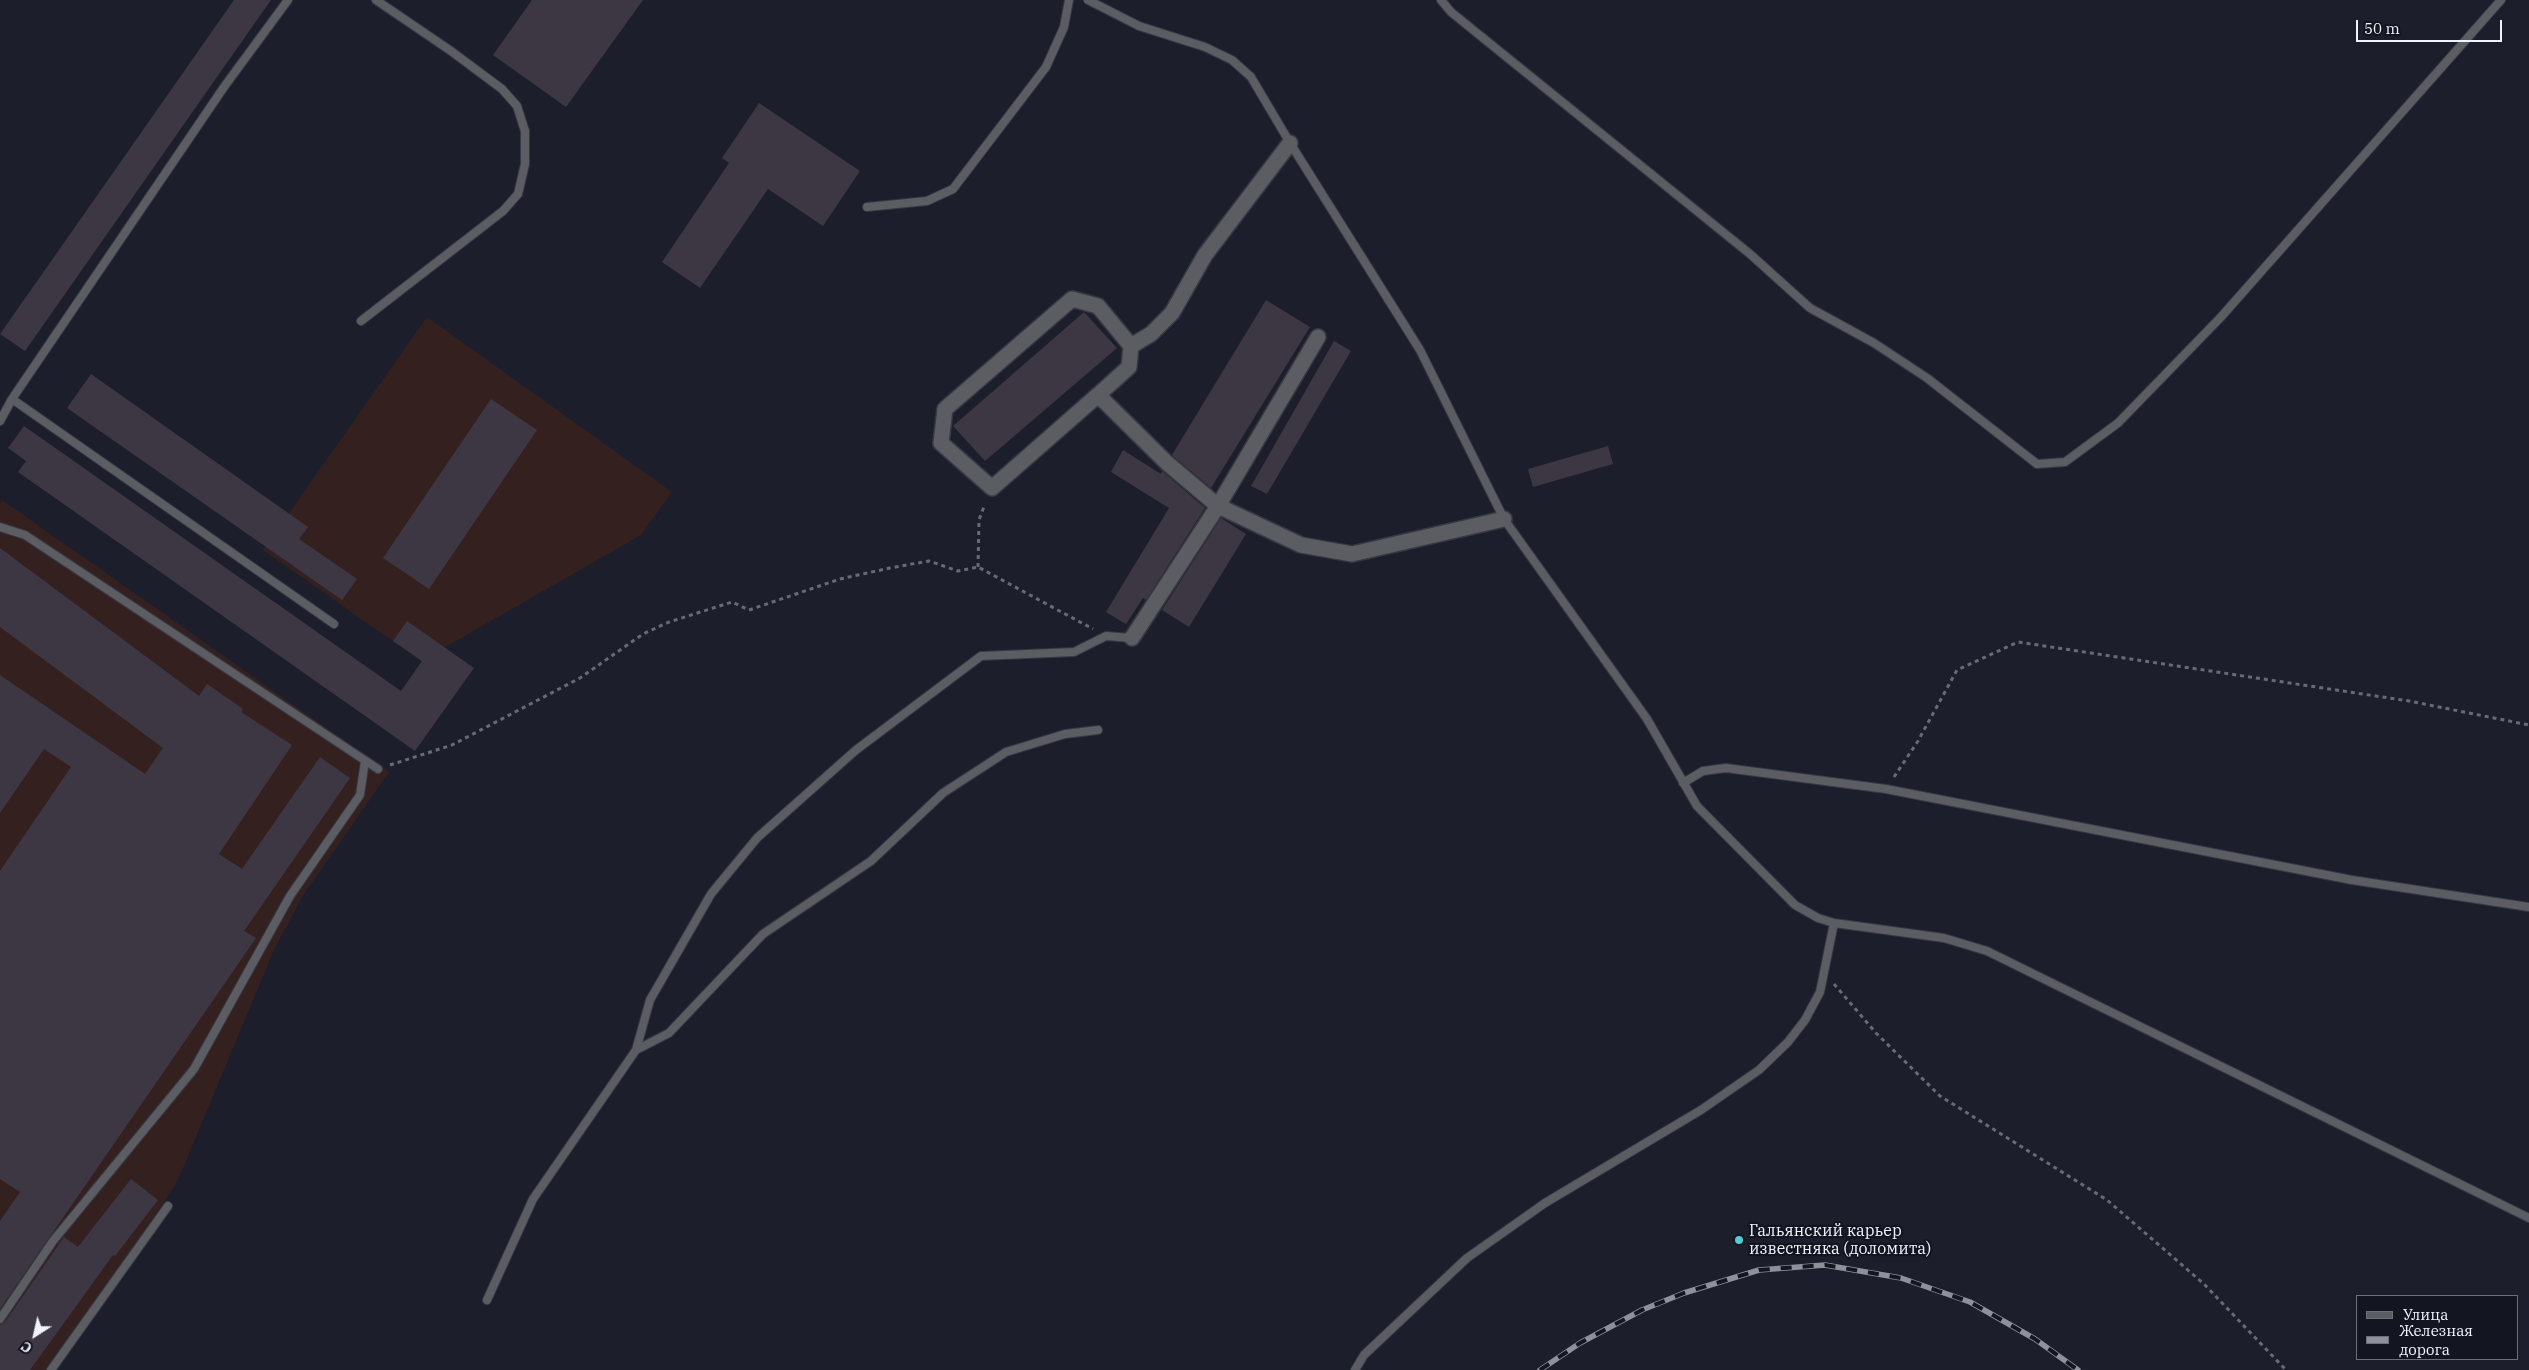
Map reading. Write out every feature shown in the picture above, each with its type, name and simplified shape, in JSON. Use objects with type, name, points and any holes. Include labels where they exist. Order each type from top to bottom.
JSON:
[{"type":"street","points":[[1131,346],[1151,334],[1172,313],[1205,255],[1290,143]]},
{"type":"street","points":[[1072,299],[1098,306],[1131,346],[1129,367],[1098,395],[992,488],[941,442],[945,409],[1072,299]]},
{"type":"street","points":[[1132,638],[1218,506],[1318,337]]},
{"type":"street","points":[[1098,395],[1167,463],[1218,506],[1301,545],[1352,554],[1504,519]]},
{"type":"lane","points":[[0,421],[12,399],[224,87],[288,0]]},
{"type":"lane","points":[[361,321],[503,211],[518,194],[525,164],[525,131],[517,106],[502,89],[451,51],[376,0]]},
{"type":"lane","points":[[867,207],[927,201],[953,189],[1046,67],[1064,27],[1069,0]]},
{"type":"lane","points":[[1088,0],[1139,26],[1205,47],[1232,60],[1251,77],[1290,143],[1420,350],[1504,519],[1636,703],[1697,806],[1795,905],[1818,918],[1834,923],[1944,938],[1987,951],[2529,1218]]},
{"type":"lane","points":[[1441,0],[1451,12],[1670,188],[1810,308],[1874,343],[1927,378],[2037,464],[2065,462],[2118,423],[2221,317],[2501,0]]},
{"type":"lane","points":[[12,399],[334,624]]},
{"type":"lane","points":[[0,527],[32,540],[378,769]]},
{"type":"lane","points":[[488,1300],[533,1200],[636,1050],[650,1000],[711,894],[757,838],[856,750],[981,656],[1074,652],[1106,636],[1132,638]]},
{"type":"lane","points":[[636,1050],[669,1033],[763,934],[872,860],[943,793],[1006,752],[1065,734],[1098,730]]},
{"type":"lane","points":[[0,1319],[53,1241],[194,1069],[290,896],[360,795],[364,761]]},
{"type":"lane","points":[[1683,783],[1702,771],[1726,768],[1886,790],[2352,880],[2529,907]]},
{"type":"lane","points":[[1355,1370],[1364,1355],[1467,1258],[1545,1203],[1701,1110],[1759,1070],[1788,1042],[1806,1020],[1820,992],[1834,923]]},
{"type":"lane","points":[[51,1370],[168,1206]]},
{"type":"path","points":[[978,567],[979,520],[992,488]]},
{"type":"path","points":[[378,769],[452,745],[580,678],[643,634],[706,609],[732,602],[749,610],[840,580],[929,561],[958,571],[978,567],[1106,636]]},
{"type":"path","points":[[1886,790],[1918,742],[1957,670],[2018,642],[2409,701],[2529,725]]},
{"type":"path","points":[[1825,974],[1876,1033],[1940,1096],[2107,1200],[2204,1284],[2286,1370]]},
{"type":"shaded area","points":[[427,317],[672,492],[641,535],[421,661],[263,550]]},
{"type":"shaded area","points":[[2,500],[389,772],[302,897],[274,950],[178,1180],[55,1370],[0,1370],[0,504]]},
{"type":"building","points":[[234,0],[271,0],[25,351],[0,334]]},
{"type":"building","points":[[532,0],[643,0],[566,107],[493,55]]},
{"type":"building","points":[[759,103],[860,171],[823,226],[768,189],[700,288],[662,262],[729,163],[722,158]]},
{"type":"building","points":[[1266,300],[1310,327],[1211,488],[1172,455]]},
{"type":"building","points":[[1084,312],[1117,348],[985,461],[953,426]]},
{"type":"building","points":[[1334,341],[1351,351],[1267,494],[1251,486]]},
{"type":"building","points":[[91,374],[308,527],[299,539],[357,579],[342,600],[67,408]]},
{"type":"building","points":[[491,399],[537,430],[429,589],[383,558]]},
{"type":"building","points":[[24,426],[401,691],[422,661],[393,641],[407,621],[474,668],[415,751],[18,472],[26,461],[8,448]]},
{"type":"building","points":[[1608,446],[1613,464],[1533,487],[1528,469]]},
{"type":"building","points":[[1123,450],[1161,474],[1162,471],[1205,508],[1146,600],[1143,598],[1126,624],[1106,612],[1169,508],[1111,472]]},
{"type":"building","points":[[1221,518],[1246,534],[1189,627],[1162,610]]},
{"type":"building","points":[[0,548],[199,696],[207,684],[243,709],[241,712],[292,745],[219,854],[242,869],[320,757],[350,778],[244,931],[256,938],[0,1309],[0,1221],[20,1192],[0,1179],[0,871],[71,767],[44,749],[0,813],[0,675],[145,774],[163,748],[0,627]]},
{"type":"building","points":[[131,1179],[158,1200],[115,1256],[113,1255],[30,1370],[0,1370],[0,1325],[5,1322],[64,1237],[78,1247]]},
{"type":"railway","points":[[1540,1370],[1580,1343],[1642,1310],[1684,1293],[1759,1270],[1825,1265],[1901,1278],[1970,1302],[2035,1339],[2078,1370]]},
{"type":"place","name":"Гальянский карьер известняка (доломита)","points":[[1739,1240]]}]
